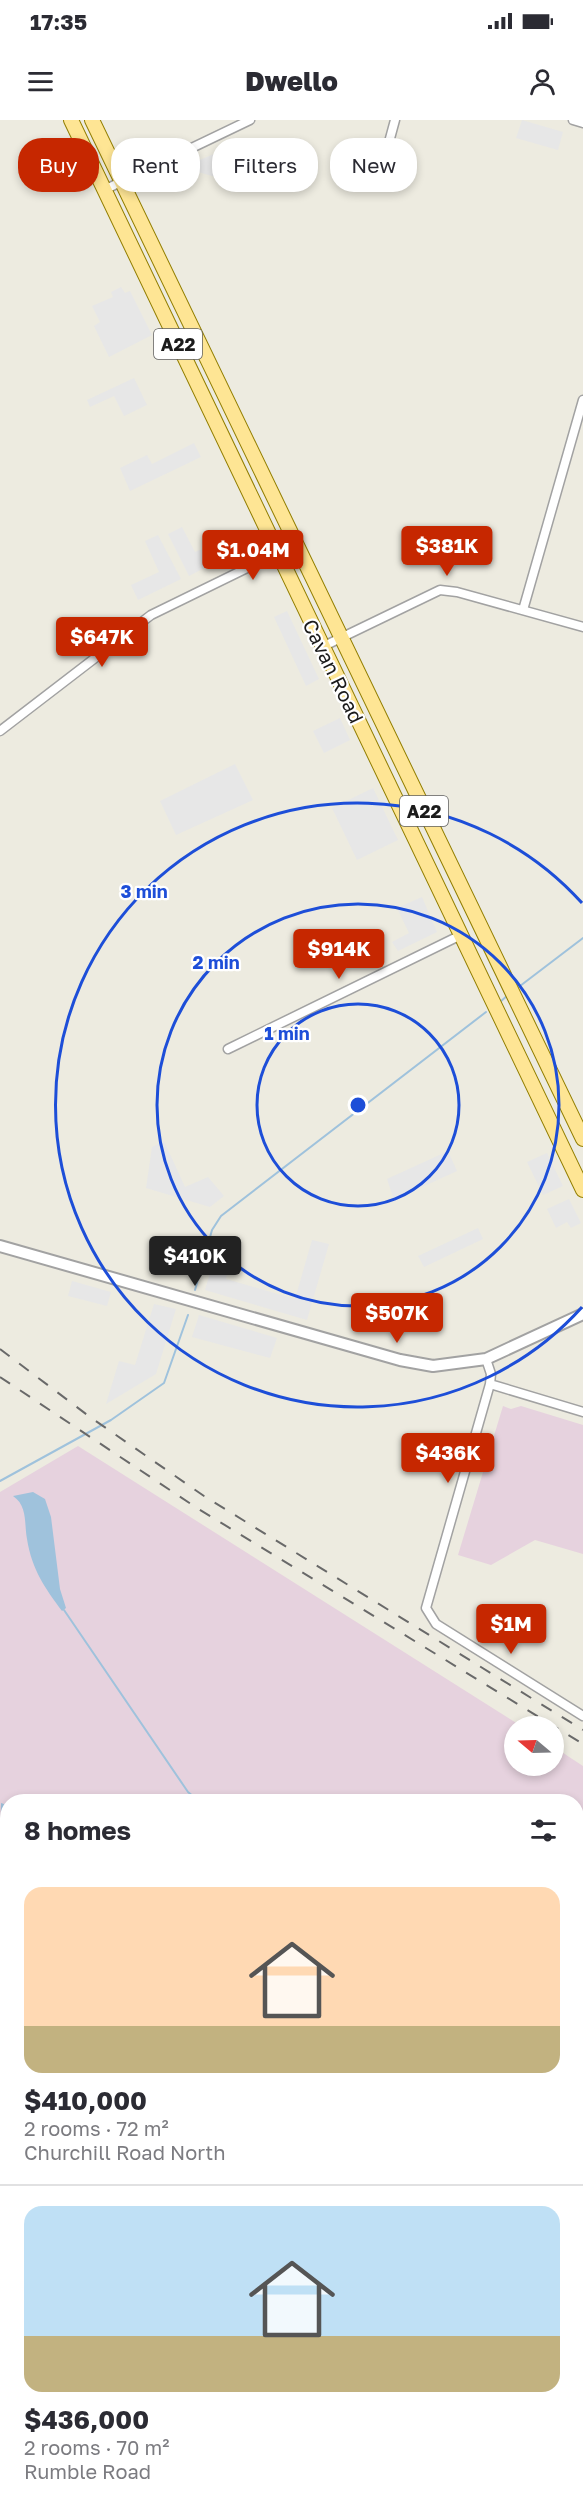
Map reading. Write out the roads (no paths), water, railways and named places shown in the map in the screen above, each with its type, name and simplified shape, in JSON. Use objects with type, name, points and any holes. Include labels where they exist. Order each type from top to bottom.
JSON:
[{"type":"main road","name":"Cavan Road","points":[[70,120],[583,1190]]},
{"type":"main road","name":"Cavan Road","points":[[92,120],[111,159]]},
{"type":"main road","name":"Cavan Road","points":[[127,192],[515,1002],[583,1139]]},
{"type":"street","points":[[200,144],[250,120]]},
{"type":"street","points":[[391,138],[396,120]]},
{"type":"street","points":[[573,120],[583,123]]},
{"type":"street","points":[[104,190],[111,186]]},
{"type":"street","points":[[523,610],[583,400]]},
{"type":"street","points":[[0,730],[151,615],[296,544]]},
{"type":"street","points":[[322,647],[440,590],[457,592],[583,627]]},
{"type":"street","points":[[228,1048],[461,935]]},
{"type":"street","points":[[0,1246],[414,1363],[454,1365],[486,1359],[583,1314]]},
{"type":"street","points":[[486,1359],[491,1374],[490,1384],[426,1608],[436,1624],[583,1716]]},
{"type":"street","points":[[490,1384],[583,1412]]},
{"type":"water","points":[[33,1492],[45,1499],[51,1517],[60,1589],[66,1608],[62,1611],[36,1569],[29,1550],[23,1510],[13,1496]]},
{"type":"waterway","points":[[520,986],[583,938]]},
{"type":"waterway","points":[[500,1002],[508,995]]},
{"type":"waterway","points":[[195,1290],[212,1230],[221,1216],[486,1012]]},
{"type":"waterway","points":[[0,1481],[111,1420],[164,1383],[188,1315]]},
{"type":"waterway","points":[[64,1610],[190,1794]]},
{"type":"railway","points":[[0,1349],[90,1417],[204,1496],[583,1730]]},
{"type":"railway","points":[[0,1377],[197,1508],[583,1744]]}]
